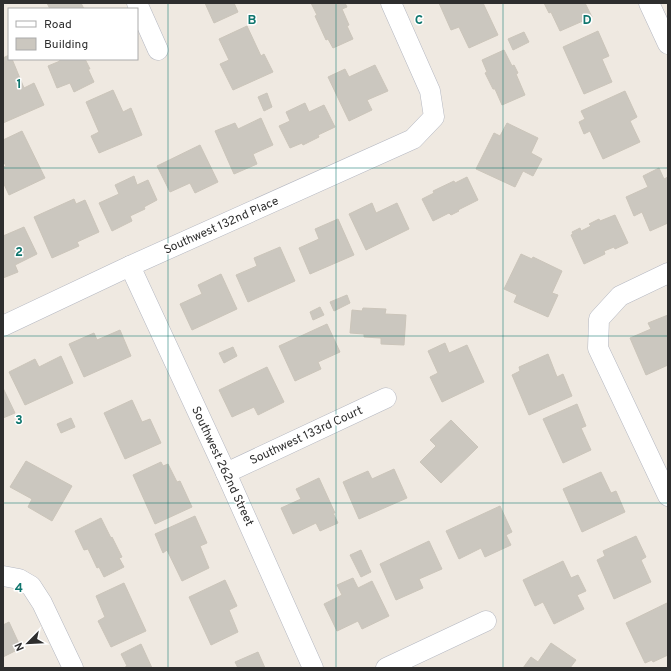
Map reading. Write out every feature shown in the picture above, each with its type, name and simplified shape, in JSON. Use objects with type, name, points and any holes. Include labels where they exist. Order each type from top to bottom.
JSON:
[{"type":"street","points":[[137,3],[158,50]]},
{"type":"street","name":"Southwest 132nd Place","points":[[3,326],[130,266],[413,139],[434,117],[430,91],[391,3]]},
{"type":"street","points":[[649,3],[668,44]]},
{"type":"street","name":"Southwest 262nd Street","points":[[130,266],[226,473],[313,668]]},
{"type":"street","points":[[668,273],[620,296],[599,319],[598,348],[668,496]]},
{"type":"street","name":"Southwest 133rd Court","points":[[226,473],[386,398]]},
{"type":"street","points":[[5,576],[19,579],[31,586],[42,603],[73,668]]},
{"type":"street","points":[[386,668],[486,620]]},
{"type":"building","points":[[47,3],[81,3],[84,8],[50,8]]},
{"type":"building","points":[[205,3],[234,3],[238,12],[214,23]]},
{"type":"building","points":[[311,3],[345,3],[347,7],[342,9],[353,39],[333,48],[328,39],[326,40]]},
{"type":"building","points":[[439,3],[483,3],[498,35],[469,48],[459,27],[451,30]]},
{"type":"building","points":[[544,3],[585,3],[592,17],[560,31],[551,12],[549,13]]},
{"type":"building","points":[[247,26],[261,56],[264,54],[273,72],[233,90],[220,64],[229,60],[219,39]]},
{"type":"building","points":[[598,31],[609,56],[602,59],[612,82],[584,94],[563,47]]},
{"type":"building","points":[[524,32],[529,42],[513,50],[508,39]]},
{"type":"building","points":[[504,50],[512,66],[514,65],[518,73],[516,74],[525,95],[502,105],[495,89],[493,89],[485,73],[487,72],[482,60]]},
{"type":"building","points":[[8,56],[8,60],[12,60],[24,88],[34,83],[44,105],[3,123],[4,65],[3,58]]},
{"type":"building","points":[[86,60],[94,82],[74,92],[70,83],[57,88],[48,66],[60,61]]},
{"type":"building","points":[[375,65],[388,91],[367,100],[372,110],[349,121],[328,77],[345,69],[349,77]]},
{"type":"building","points":[[113,90],[123,112],[131,108],[142,135],[99,153],[91,136],[99,132],[86,102]]},
{"type":"building","points":[[625,91],[637,117],[630,121],[640,142],[603,159],[590,131],[584,134],[579,122],[585,119],[581,111]]},
{"type":"building","points":[[267,93],[272,107],[264,111],[258,97]]},
{"type":"building","points":[[305,103],[309,112],[324,105],[335,127],[318,135],[319,137],[303,145],[302,143],[290,148],[279,126],[290,121],[286,112]]},
{"type":"building","points":[[261,118],[273,145],[253,154],[257,164],[234,174],[215,131],[235,123],[238,129]]},
{"type":"building","points":[[507,123],[538,138],[531,153],[542,159],[533,176],[523,171],[515,187],[476,169],[494,133],[500,136]]},
{"type":"building","points":[[22,131],[45,178],[9,195],[3,182],[3,167],[6,166],[3,161],[3,140]]},
{"type":"building","points":[[200,145],[218,182],[195,193],[190,183],[170,192],[157,166]]},
{"type":"building","points":[[659,168],[664,179],[668,177],[668,223],[650,231],[642,212],[634,216],[626,197],[648,187],[643,176]]},
{"type":"building","points":[[134,176],[137,185],[148,180],[157,200],[144,207],[145,209],[130,216],[132,221],[112,231],[99,203],[119,194],[115,185]]},
{"type":"building","points":[[467,177],[478,200],[451,215],[449,213],[433,221],[422,199],[434,193],[433,191],[454,181],[455,183]]},
{"type":"building","points":[[74,199],[76,204],[85,200],[99,232],[77,242],[79,246],[52,258],[34,217]]},
{"type":"building","points":[[372,203],[376,213],[397,203],[409,229],[366,250],[349,214]]},
{"type":"building","points":[[615,215],[628,243],[615,249],[614,247],[604,251],[605,254],[584,264],[571,235],[573,234],[572,232],[580,228],[581,231],[591,226],[589,224],[599,219],[600,221]]},
{"type":"building","points":[[338,219],[354,255],[310,274],[299,248],[319,239],[315,229]]},
{"type":"building","points":[[24,227],[37,254],[15,265],[18,272],[3,278],[3,236]]},
{"type":"building","points":[[280,247],[295,281],[248,302],[236,275],[257,266],[254,258]]},
{"type":"building","points":[[521,254],[532,259],[533,257],[562,271],[552,293],[558,295],[548,317],[514,302],[517,295],[504,289]]},
{"type":"building","points":[[221,274],[237,309],[192,330],[180,304],[202,294],[198,285]]},
{"type":"building","points":[[347,295],[350,303],[334,311],[330,302]]},
{"type":"building","points":[[320,307],[324,315],[313,320],[310,312]]},
{"type":"building","points":[[363,308],[386,309],[385,314],[406,315],[404,345],[381,344],[381,338],[364,337],[364,334],[350,333],[352,310],[362,311]]},
{"type":"building","points":[[668,315],[668,365],[646,375],[630,338],[651,329],[648,323]]},
{"type":"building","points":[[327,324],[340,352],[318,362],[321,369],[295,381],[279,346]]},
{"type":"building","points":[[120,330],[131,356],[84,377],[69,344],[94,333],[97,340]]},
{"type":"building","points":[[445,343],[449,353],[467,345],[484,382],[442,402],[430,377],[438,373],[428,351]]},
{"type":"building","points":[[233,347],[237,356],[224,363],[219,353]]},
{"type":"building","points":[[548,354],[557,377],[563,374],[572,396],[529,415],[512,375],[520,371],[519,367]]},
{"type":"building","points":[[61,356],[73,383],[25,405],[9,372],[35,359],[39,367]]},
{"type":"building","points":[[267,367],[284,402],[258,415],[254,407],[232,417],[219,390]]},
{"type":"building","points":[[3,388],[15,413],[3,418]]},
{"type":"building","points":[[132,400],[142,422],[150,419],[161,443],[125,459],[104,413]]},
{"type":"building","points":[[577,404],[586,426],[581,428],[591,450],[563,463],[543,419]]},
{"type":"building","points":[[71,418],[75,427],[61,433],[57,424]]},
{"type":"building","points":[[451,420],[478,447],[441,483],[420,462],[436,446],[430,440]]},
{"type":"building","points":[[26,461],[72,486],[52,521],[28,507],[32,499],[10,487]]},
{"type":"building","points":[[161,462],[163,466],[168,464],[177,482],[180,481],[192,507],[155,524],[133,475]]},
{"type":"building","points":[[394,469],[407,498],[359,519],[343,482],[368,471],[372,479]]},
{"type":"building","points":[[601,472],[611,493],[616,491],[625,512],[582,532],[563,489]]},
{"type":"building","points":[[319,478],[338,523],[320,531],[316,523],[293,534],[281,508],[301,499],[296,489]]},
{"type":"building","points":[[500,506],[512,532],[506,535],[511,545],[485,557],[481,548],[459,559],[446,531]]},
{"type":"building","points":[[195,516],[207,543],[200,546],[209,568],[182,581],[167,550],[163,553],[155,534]]},
{"type":"building","points":[[101,518],[122,557],[119,558],[124,567],[104,577],[99,567],[97,568],[88,549],[84,550],[75,531]]},
{"type":"building","points":[[636,536],[646,557],[641,560],[651,582],[614,599],[597,560],[605,556],[603,551]]},
{"type":"building","points":[[429,541],[442,569],[419,579],[423,588],[396,600],[380,564]]},
{"type":"building","points":[[361,550],[371,572],[361,577],[350,555]]},
{"type":"building","points":[[563,561],[571,578],[578,575],[586,591],[577,595],[584,609],[554,624],[543,602],[535,606],[523,580]]},
{"type":"building","points":[[353,578],[358,588],[372,581],[389,616],[362,629],[358,621],[337,631],[324,604],[342,595],[337,585]]},
{"type":"building","points":[[225,580],[237,606],[229,610],[238,632],[211,645],[189,597]]},
{"type":"building","points":[[124,583],[146,631],[111,647],[98,621],[105,617],[96,596]]},
{"type":"building","points":[[667,603],[668,655],[653,662],[652,660],[645,663],[626,623]]},
{"type":"building","points":[[9,622],[21,648],[3,657],[3,625]]},
{"type":"building","points":[[551,643],[576,660],[570,668],[523,668],[531,657],[538,662]]},
{"type":"building","points":[[141,644],[152,668],[124,668],[127,666],[121,654]]},
{"type":"building","points":[[258,652],[265,668],[238,668],[235,662]]}]
